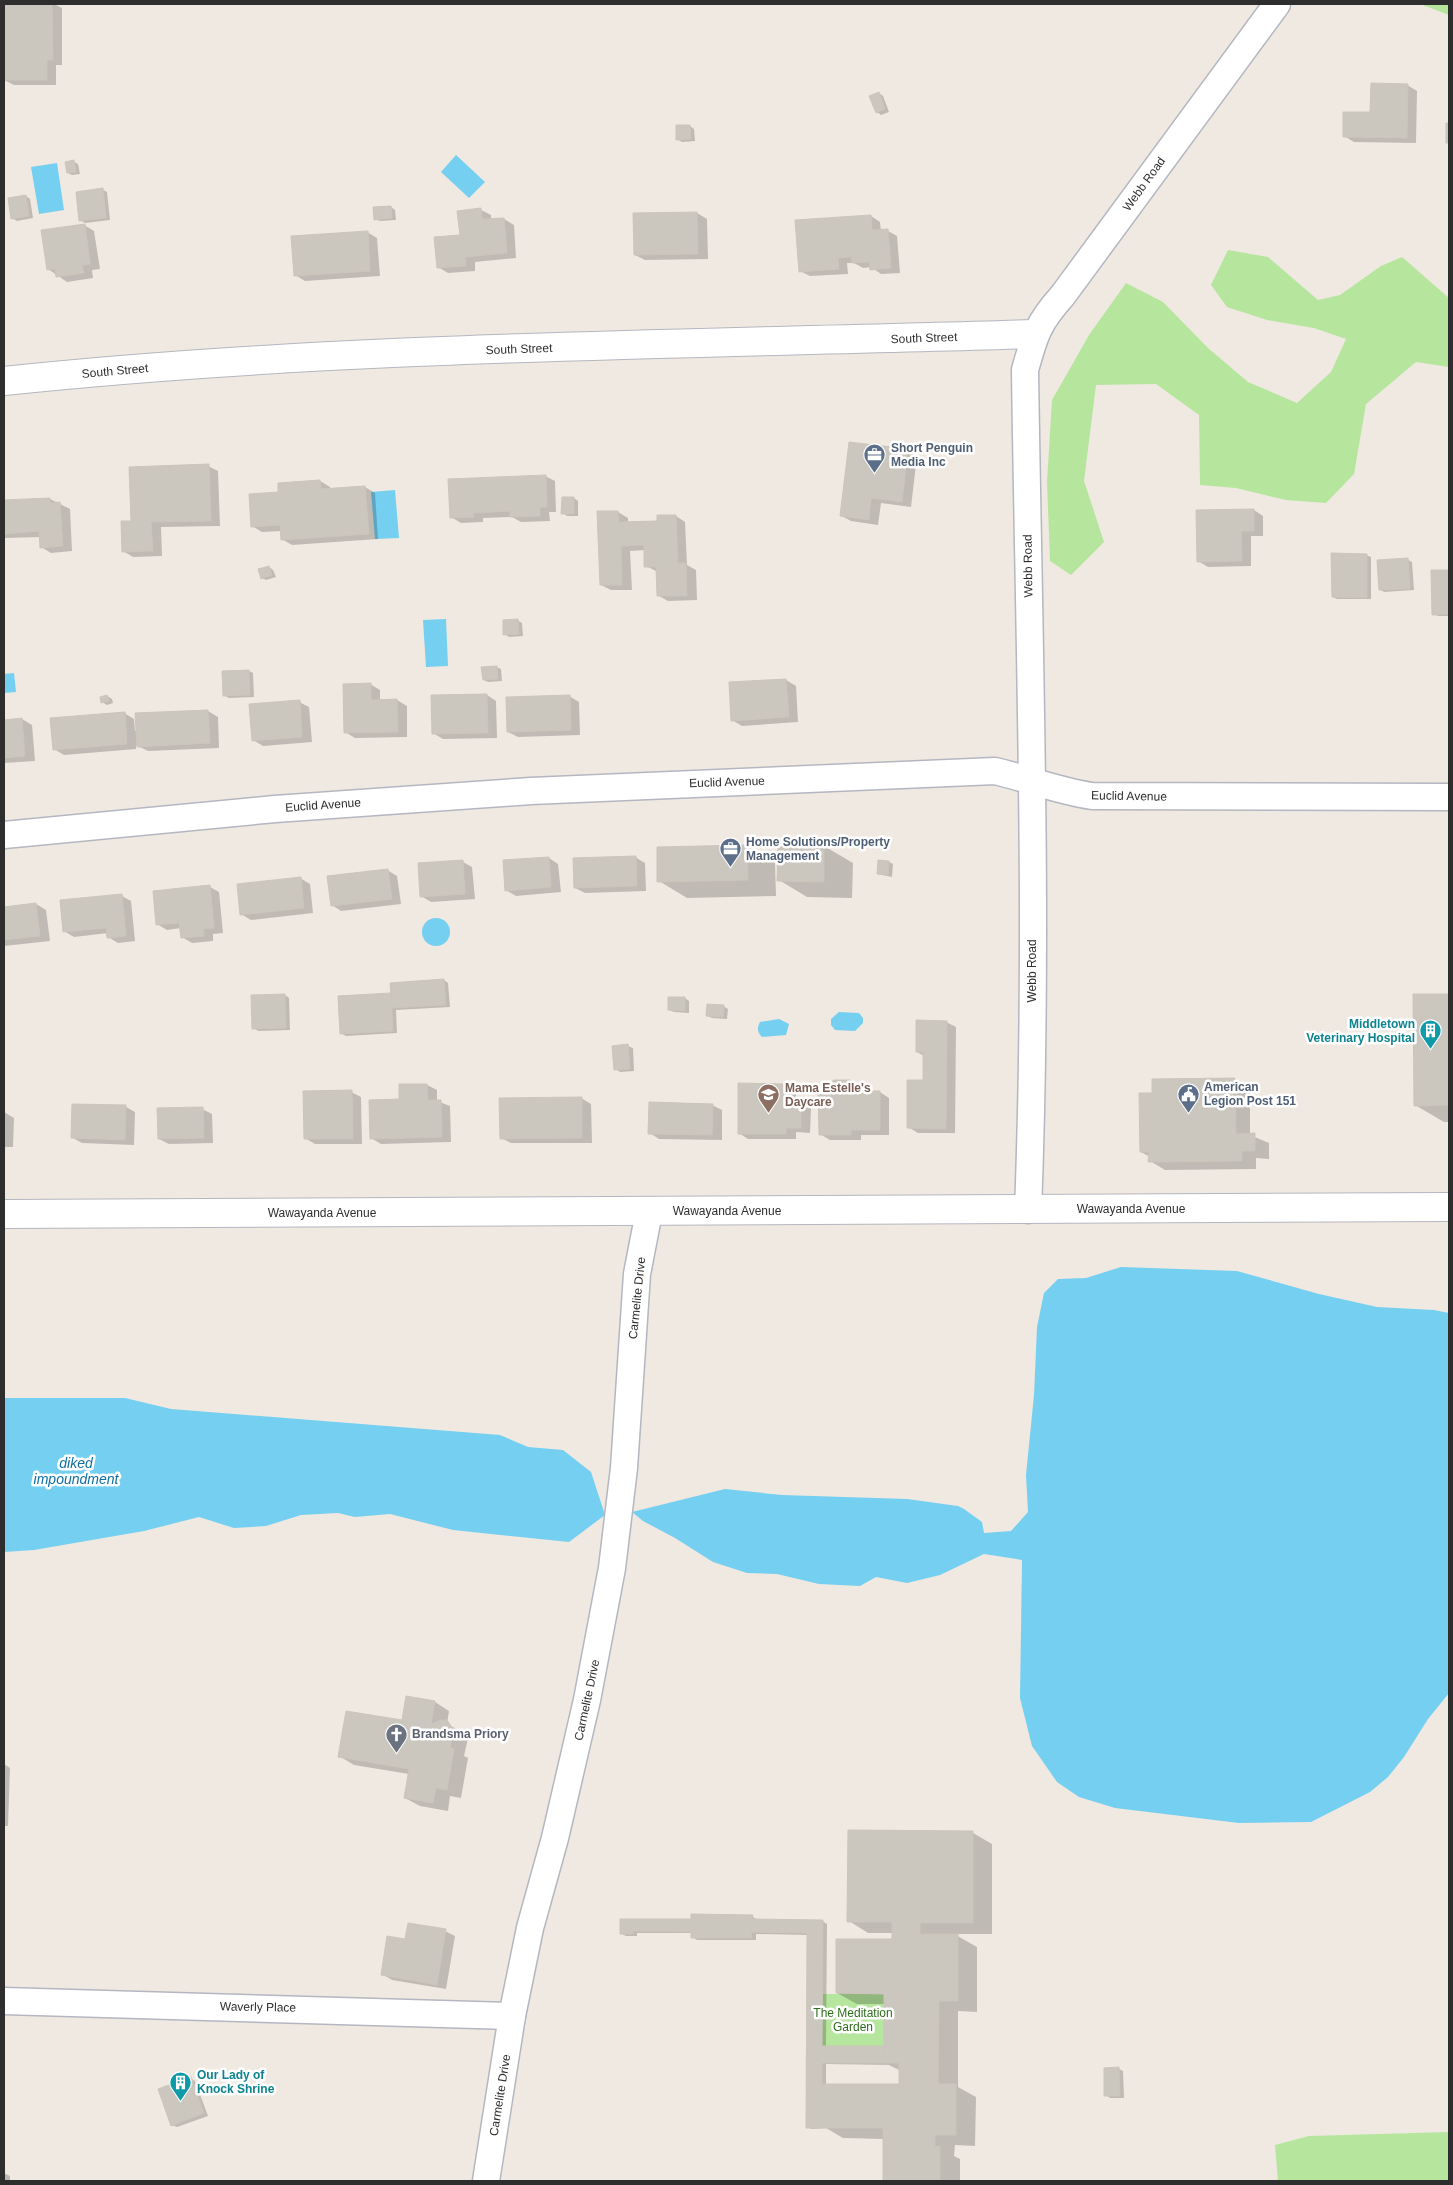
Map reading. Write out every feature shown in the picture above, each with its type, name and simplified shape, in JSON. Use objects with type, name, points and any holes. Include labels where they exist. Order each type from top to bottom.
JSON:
[{"type":"street","name":"Webb Road","points":[[1028,1210],[1032,1101],[1031,780],[1025,370],[1035,334],[1044,316],[1064,295],[1277,4]]},
{"type":"street","name":"South Street","points":[[4,381],[162,366],[368,354],[1035,334]]},
{"type":"street","name":"Euclid Avenue","points":[[4,835],[275,809],[531,791],[995,771],[1031,780],[1059,791],[1092,796],[1449,797]]},
{"type":"street","name":"Wawayanda Avenue","points":[[4,1214],[1449,1207]]},
{"type":"street","name":"Carmelite Drive","points":[[486,2181],[512,2016],[530,1928],[555,1838],[587,1700],[612,1568],[624,1468],[637,1274],[649,1212]]},
{"type":"street","name":"Waverly Place","points":[[4,2001],[512,2016]]},
{"type":"green space","points":[[1420,4],[1449,4],[1449,15]]},
{"type":"green space","points":[[1228,250],[1268,257],[1318,300],[1340,295],[1381,266],[1402,257],[1449,298],[1449,367],[1416,362],[1366,404],[1354,474],[1326,503],[1286,500],[1236,488],[1200,485],[1199,415],[1156,384],[1096,385],[1084,481],[1104,542],[1071,575],[1050,561],[1047,482],[1052,400],[1089,335],[1126,283],[1163,302],[1208,348],[1248,382],[1297,403],[1331,372],[1346,339],[1314,328],[1267,320],[1227,307],[1211,285]]},
{"type":"green space","name":"The Meditation Garden","points":[[822,1994],[884,1994],[884,2046],[822,2046]]},
{"type":"green space","points":[[1449,2132],[1449,2181],[1278,2181],[1275,2145],[1309,2136]]},
{"type":"water","points":[[456,155],[485,182],[469,198],[441,172]]},
{"type":"water","points":[[57,163],[64,210],[39,214],[31,167]]},
{"type":"water","points":[[395,490],[399,538],[375,539],[371,492]]},
{"type":"water","points":[[446,619],[448,666],[426,667],[423,620]]},
{"type":"water","points":[[14,673],[16,692],[4,693],[4,674]]},
{"type":"water","points":[[436,918],[446,922],[450,932],[446,942],[436,946],[426,942],[422,932],[426,922]]},
{"type":"water","points":[[839,1012],[859,1013],[863,1018],[863,1023],[855,1031],[835,1030],[831,1025],[831,1019]]},
{"type":"water","points":[[779,1019],[789,1024],[786,1035],[762,1037],[758,1030],[760,1022]]},
{"type":"water","points":[[1121,1267],[1237,1271],[1319,1294],[1377,1307],[1434,1310],[1449,1313],[1449,1693],[1428,1719],[1404,1757],[1388,1777],[1370,1792],[1311,1822],[1239,1823],[1115,1808],[1079,1797],[1057,1782],[1032,1746],[1020,1698],[1022,1560],[984,1554],[940,1575],[907,1583],[876,1577],[860,1586],[819,1584],[777,1574],[747,1573],[713,1562],[675,1538],[643,1521],[632,1512],[725,1489],[782,1495],[907,1499],[958,1506],[982,1522],[984,1533],[1011,1531],[1028,1512],[1026,1475],[1034,1395],[1037,1327],[1044,1293],[1058,1279],[1086,1278]]},
{"type":"water","name":"diked impoundment","points":[[4,1398],[125,1398],[171,1409],[500,1435],[528,1447],[563,1450],[591,1472],[605,1515],[569,1542],[453,1530],[390,1514],[355,1517],[338,1513],[301,1515],[266,1526],[234,1528],[199,1517],[144,1531],[34,1550],[4,1552]]},
{"type":"building","points":[[4,4],[52,4],[53,60],[47,60],[47,80],[4,80]]},
{"type":"building","points":[[1371,83],[1408,84],[1407,138],[1343,137],[1343,112],[1370,112]]},
{"type":"building","points":[[879,92],[885,109],[876,113],[869,96]]},
{"type":"building","points":[[1446,123],[1449,123],[1449,143],[1446,143]]},
{"type":"building","points":[[676,125],[690,125],[691,139],[676,140]]},
{"type":"building","points":[[74,160],[76,172],[67,173],[65,162]]},
{"type":"building","points":[[103,188],[106,218],[79,221],[76,192]]},
{"type":"building","points":[[26,195],[29,216],[11,219],[8,198]]},
{"type":"building","points":[[391,206],[392,218],[374,220],[373,207]]},
{"type":"building","points":[[481,208],[482,219],[504,218],[507,253],[465,257],[466,266],[437,268],[434,237],[460,235],[457,211]]},
{"type":"building","points":[[697,212],[698,254],[634,255],[633,213]]},
{"type":"building","points":[[871,215],[872,230],[888,229],[891,268],[870,270],[869,262],[852,263],[851,257],[838,258],[839,269],[799,272],[795,220]]},
{"type":"building","points":[[85,224],[90,264],[82,265],[84,273],[56,277],[55,269],[47,270],[41,230]]},
{"type":"building","points":[[368,231],[370,271],[294,276],[291,236]]},
{"type":"building","name":"Short Penguin Media Inc","points":[[849,442],[908,449],[902,502],[871,498],[869,520],[840,516]]},
{"type":"building","points":[[209,464],[211,521],[151,522],[153,551],[122,552],[121,521],[131,521],[129,467]]},
{"type":"building","points":[[546,475],[547,507],[540,507],[540,516],[510,517],[510,511],[473,513],[474,517],[450,518],[448,479]]},
{"type":"building","points":[[320,480],[321,489],[365,486],[369,534],[281,540],[280,525],[251,527],[249,494],[278,492],[278,483]]},
{"type":"building","points":[[562,497],[574,497],[574,514],[561,514]]},
{"type":"building","points":[[50,498],[50,503],[60,502],[63,546],[40,548],[39,531],[4,534],[4,500]]},
{"type":"building","points":[[1254,509],[1254,531],[1241,531],[1242,561],[1197,562],[1196,510]]},
{"type":"building","points":[[597,511],[618,511],[619,522],[657,521],[657,515],[676,515],[678,563],[686,563],[687,596],[657,596],[656,567],[644,567],[644,545],[621,546],[622,585],[600,585]]},
{"type":"building","points":[[1331,553],[1367,554],[1367,598],[1332,597]]},
{"type":"building","points":[[1408,558],[1410,589],[1379,590],[1377,560]]},
{"type":"building","points":[[269,566],[272,575],[261,579],[258,569]]},
{"type":"building","points":[[1431,570],[1449,570],[1449,614],[1432,615]]},
{"type":"building","points":[[518,619],[519,634],[503,635],[503,620]]},
{"type":"building","points":[[497,666],[498,679],[483,680],[481,667]]},
{"type":"building","points":[[249,670],[250,695],[223,696],[222,671]]},
{"type":"building","points":[[786,679],[789,717],[731,721],[729,682]]},
{"type":"building","points":[[371,683],[371,700],[397,699],[398,732],[344,733],[343,684]]},
{"type":"building","points":[[487,694],[488,733],[432,734],[431,695]]},
{"type":"building","points":[[107,695],[109,701],[101,703],[100,697]]},
{"type":"building","points":[[570,695],[571,730],[507,732],[506,697]]},
{"type":"building","points":[[300,700],[302,737],[252,741],[249,704]]},
{"type":"building","points":[[208,710],[210,743],[137,747],[135,713]]},
{"type":"building","points":[[125,712],[127,744],[53,750],[50,718]]},
{"type":"building","points":[[22,718],[25,756],[4,758],[4,720]]},
{"type":"building","points":[[747,845],[748,880],[657,882],[657,847]]},
{"type":"building","points":[[778,845],[824,845],[824,882],[777,881]]},
{"type":"building","points":[[636,856],[637,886],[574,888],[573,858]]},
{"type":"building","points":[[549,857],[551,887],[505,891],[503,860]]},
{"type":"building","points":[[463,860],[465,894],[420,897],[418,863]]},
{"type":"building","points":[[878,860],[889,861],[888,875],[877,874]]},
{"type":"building","points":[[388,869],[392,899],[331,906],[327,876]]},
{"type":"building","points":[[301,877],[304,908],[240,915],[237,884]]},
{"type":"building","points":[[210,885],[214,928],[203,929],[204,936],[181,938],[179,923],[156,925],[153,891]]},
{"type":"building","points":[[122,894],[126,936],[107,938],[106,928],[63,932],[60,900]]},
{"type":"building","points":[[36,903],[40,936],[4,940],[4,907]]},
{"type":"building","points":[[444,979],[446,1005],[392,1008],[390,983]]},
{"type":"building","points":[[391,993],[393,1031],[340,1034],[338,996]]},
{"type":"building","points":[[285,994],[286,1028],[252,1029],[251,995]]},
{"type":"building","name":"Middletown Veterinary Hospital","points":[[1413,994],[1449,994],[1449,1105],[1414,1106]]},
{"type":"building","points":[[668,997],[685,997],[685,1011],[668,1010]]},
{"type":"building","points":[[707,1004],[724,1005],[723,1017],[706,1016]]},
{"type":"building","points":[[916,1020],[947,1021],[946,1129],[907,1128],[907,1080],[923,1080],[923,1052],[916,1052]]},
{"type":"building","points":[[628,1044],[630,1069],[614,1070],[612,1046]]},
{"type":"building","name":"American Legion Post 151","points":[[1235,1078],[1236,1134],[1255,1133],[1255,1151],[1242,1151],[1242,1161],[1148,1162],[1149,1152],[1140,1152],[1139,1093],[1152,1093],[1152,1079]]},
{"type":"building","points":[[833,1080],[850,1080],[850,1091],[880,1091],[880,1130],[851,1130],[851,1135],[819,1135],[818,1091],[833,1091]]},
{"type":"building","name":"Mama Estelle's Daycare","points":[[738,1083],[786,1084],[787,1101],[801,1101],[801,1128],[786,1128],[786,1134],[738,1134]]},
{"type":"building","points":[[399,1084],[427,1084],[428,1100],[441,1100],[442,1137],[370,1139],[369,1100],[399,1099]]},
{"type":"building","points":[[352,1090],[353,1139],[304,1139],[303,1091]]},
{"type":"building","points":[[582,1097],[582,1138],[500,1139],[499,1098]]},
{"type":"building","points":[[649,1102],[713,1104],[712,1135],[648,1134]]},
{"type":"building","points":[[72,1104],[126,1105],[125,1140],[71,1138]]},
{"type":"building","points":[[203,1107],[204,1138],[158,1139],[157,1108]]},
{"type":"building","name":"Brandsma Priory","points":[[406,1696],[435,1701],[431,1724],[447,1720],[453,1729],[450,1748],[454,1749],[447,1790],[436,1788],[433,1803],[404,1798],[409,1769],[338,1757],[346,1711],[402,1720]]},
{"type":"building","points":[[848,1830],[973,1831],[973,1923],[920,1923],[920,1934],[958,1934],[958,2001],[939,2001],[938,2084],[956,2084],[956,2135],[935,2135],[935,2147],[940,2146],[940,2181],[883,2181],[883,2128],[822,2128],[822,2084],[899,2084],[899,2063],[884,2063],[884,1994],[836,1993],[836,1939],[892,1939],[892,1922],[847,1922]]},
{"type":"building","points":[[691,1914],[753,1915],[752,1919],[823,1920],[822,2046],[884,2046],[884,2063],[822,2063],[822,2128],[806,2128],[807,1933],[751,1932],[752,1938],[691,1938],[691,1932],[633,1931],[633,1934],[620,1934],[620,1919],[691,1919]]},
{"type":"building","points":[[408,1923],[446,1929],[437,1985],[381,1975],[387,1936],[405,1939]]},
{"type":"building","points":[[1119,2067],[1120,2096],[1104,2096],[1104,2068]]},
{"type":"building","name":"Our Lady of Knock Shrine","points":[[191,2077],[204,2113],[171,2126],[158,2089]]},
{"type":"place","name":"Short Penguin Media Inc","points":[[875,474]]},
{"type":"place","name":"Home Solutions/Property Management","points":[[730,868]]},
{"type":"place","name":"Middletown Veterinary Hospital","points":[[1431,1050]]},
{"type":"place","name":"American Legion Post 151","points":[[1188,1113]]},
{"type":"place","name":"Mama Estelle's Daycare","points":[[769,1114]]},
{"type":"place","name":"Brandsma Priory","points":[[396,1753]]},
{"type":"place","name":"Our Lady of Knock Shrine","points":[[181,2101]]}]
